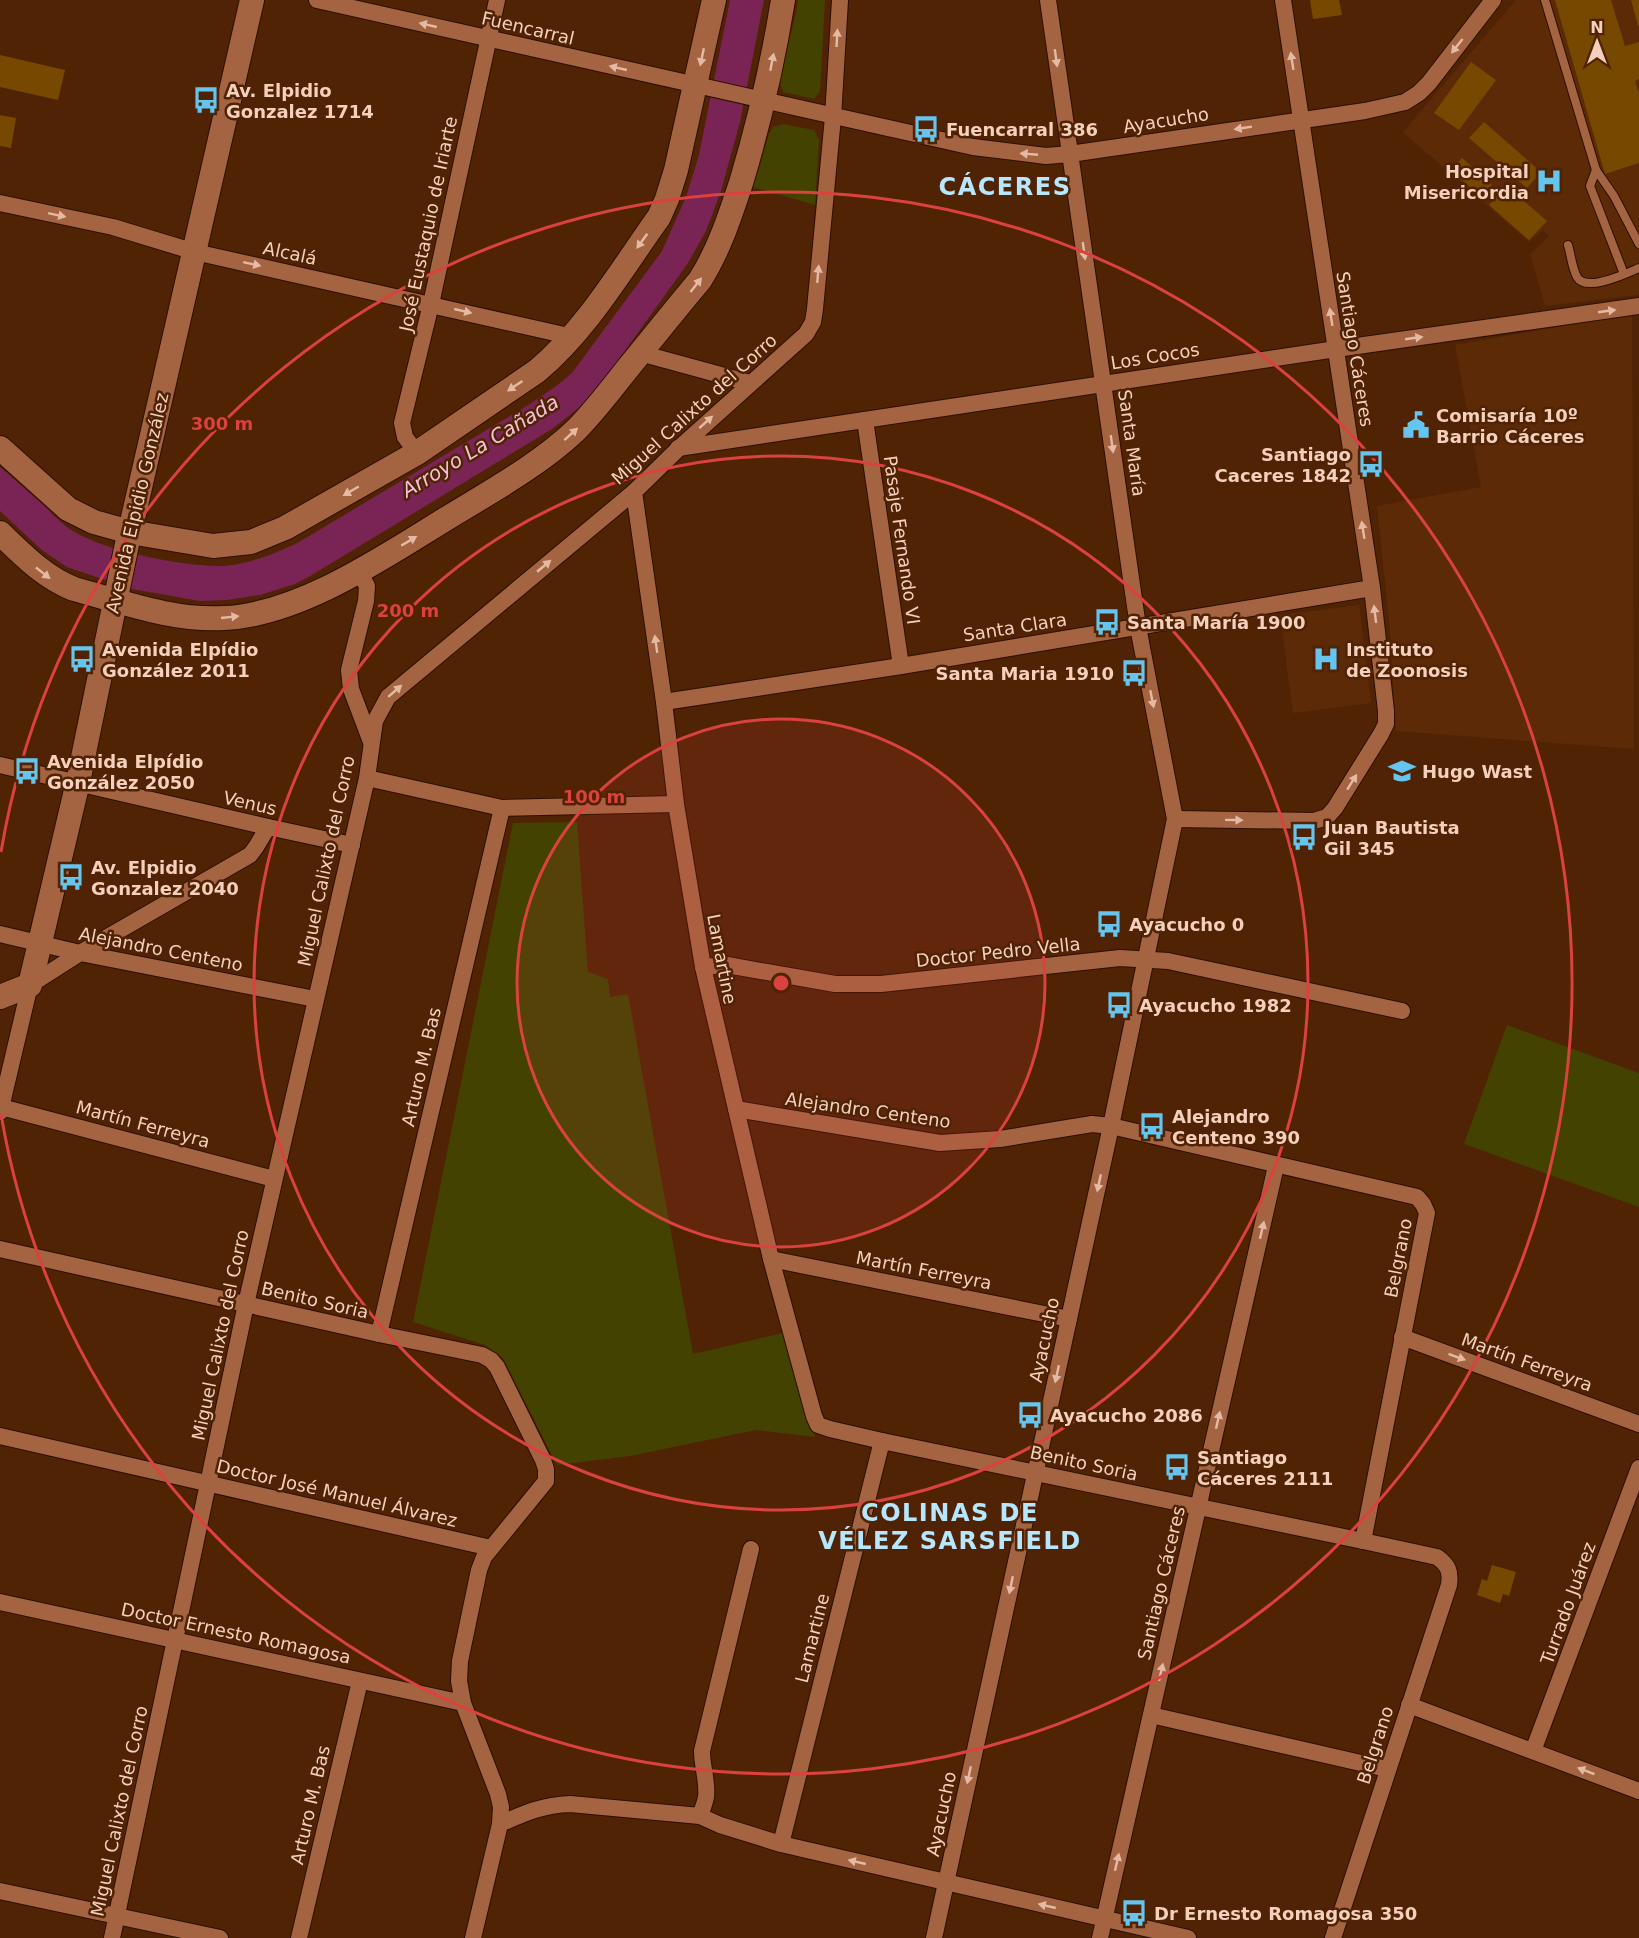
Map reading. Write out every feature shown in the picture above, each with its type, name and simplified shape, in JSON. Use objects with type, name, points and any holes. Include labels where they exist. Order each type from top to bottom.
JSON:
[{"type":"main road","name":"Avenida Elpidio González","points":[[30,985],[78,782],[128,538],[252,0]]},
{"type":"main road","points":[[0,448],[68,509],[128,538],[213,546],[251,542],[285,528],[417,453],[537,370],[573,337],[659,218],[668,199],[702,87],[714,0]]},
{"type":"main road","points":[[0,533],[44,574],[74,589],[116,595],[180,616],[203,619],[227,618],[286,606],[358,572],[515,477],[576,430],[700,280],[710,264],[731,215],[783,0]]},
{"type":"main road","points":[[0,997],[30,985]]},
{"type":"street","name":"Fuencarral","points":[[317,0],[702,87]]},
{"type":"street","name":"José Eustaquio de Iriarte","points":[[417,453],[405,437],[402,423],[431,304],[497,0]]},
{"type":"street","name":"Miguel Calixto del Corro","points":[[112,1938],[246,1304],[367,778],[375,721],[388,697],[634,492],[750,382],[806,334],[813,322],[833,117],[840,0]]},
{"type":"street","name":"Santa María","points":[[1048,0],[1138,627],[1175,819]]},
{"type":"street","name":"Santiago Cáceres","points":[[1175,819],[1314,821],[1327,817],[1382,734],[1386,724],[1372,588],[1283,0]]},
{"type":"street","name":"Ayacucho","points":[[702,87],[973,147],[1047,156],[1070,154],[1365,111],[1405,102],[1429,83],[1493,0]]},
{"type":"street","name":"Alcalá","points":[[0,203],[112,227],[195,252],[573,337]]},
{"type":"street","name":"Los Cocos","points":[[678,449],[1336,349],[1639,306]]},
{"type":"street","points":[[640,353],[750,382]]},
{"type":"street","name":"Pasaje Fernando VI","points":[[865,420],[901,666]]},
{"type":"street","name":"Lamartine","points":[[634,492],[676,804],[702,967],[771,1259],[818,1425]]},
{"type":"street","name":"Miguel Calixto del Corro","points":[[358,572],[367,586],[366,601],[349,670],[351,689],[371,742]]},
{"type":"street","name":"Santa Clara","points":[[664,702],[901,666],[1372,588]]},
{"type":"street","name":"Venus","points":[[0,765],[268,827],[352,844]]},
{"type":"street","points":[[367,778],[502,808],[676,804]]},
{"type":"street","name":"Arturo M. Bas","points":[[379,1334],[502,808]]},
{"type":"street","name":"Ayacucho","points":[[934,1938],[1111,1126],[1175,819]]},
{"type":"street","points":[[30,985],[250,855],[268,827]]},
{"type":"street","name":"Alejandro Centeno","points":[[0,934],[80,954],[315,999]]},
{"type":"street","name":"Doctor Pedro Vella","points":[[702,967],[727,965],[835,984],[856,985],[1120,958],[1147,958],[1402,1011]]},
{"type":"street","name":"Avenida Elpidio González","points":[[1,1110],[30,985]]},
{"type":"street","name":"Alejandro Centeno","points":[[736,1109],[939,1143],[1000,1139],[1092,1124],[1111,1126],[1417,1197]]},
{"type":"street","name":"Martín Ferreyra","points":[[1,1110],[274,1179]]},
{"type":"street","name":"Santiago Cáceres","points":[[1100,1938],[1276,1166]]},
{"type":"street","name":"Belgrano","points":[[1363,1540],[1427,1213],[1417,1197]]},
{"type":"street","name":"Benito Soria","points":[[0,1249],[482,1355],[491,1360],[497,1367],[546,1469],[546,1481],[490,1548]]},
{"type":"street","name":"Martín Ferreyra","points":[[771,1259],[1069,1319]]},
{"type":"street","name":"Martín Ferreyra","points":[[1402,1337],[1639,1424]]},
{"type":"street","name":"Benito Soria","points":[[818,1425],[830,1430],[882,1441],[1363,1540],[1437,1557],[1446,1564]]},
{"type":"street","name":"Doctor José Manuel Álvarez","points":[[0,1436],[490,1548]]},
{"type":"street","name":"Lamartine","points":[[781,1844],[882,1441]]},
{"type":"street","name":"Turrado Juárez","points":[[1533,1751],[1639,1468]]},
{"type":"street","points":[[473,1938],[500,1824],[501,1807],[463,1703],[459,1681],[459,1662],[479,1570],[490,1548]]},
{"type":"street","points":[[700,1816],[706,1796],[702,1751],[751,1549]]},
{"type":"street","name":"Belgrano","points":[[1333,1938],[1449,1585],[1451,1573],[1446,1564]]},
{"type":"street","name":"Doctor Ernesto Romagosa","points":[[0,1602],[463,1703]]},
{"type":"street","name":"Arturo M. Bas","points":[[299,1938],[360,1681]]},
{"type":"street","points":[[1409,1705],[1639,1791]]},
{"type":"street","points":[[1151,1715],[1388,1769]]},
{"type":"street","points":[[500,1824],[530,1810],[550,1805],[570,1804],[700,1816],[720,1825],[781,1844],[1188,1938]]},
{"type":"street","points":[[0,1891],[220,1938]]},
{"type":"lane","points":[[1545,0],[1596,170],[1614,196],[1639,244]]},
{"type":"lane","points":[[1596,170],[1590,186],[1624,274]]},
{"type":"lane","points":[[1568,245],[1578,279],[1584,284],[1597,283],[1639,268]]},
{"type":"shaded area","points":[[798,0],[825,0],[820,92],[814,99],[783,92],[779,80]]},
{"type":"shaded area","name":"Hospital Misericordia","points":[[1516,0],[1639,0],[1639,294],[1637,295],[1545,306],[1530,254],[1549,236],[1543,230],[1529,242],[1403,132]]},
{"type":"shaded area","points":[[783,124],[814,130],[819,140],[815,205],[753,187],[769,134],[773,127]]},
{"type":"shaded area","points":[[1632,314],[1634,749],[1396,731],[1390,630],[1377,506],[1481,487],[1455,345]]},
{"type":"shaded area","name":"Instituto de Zoonosis","points":[[1359,605],[1371,703],[1293,713],[1280,615]]},
{"type":"shaded area","points":[[577,822],[588,972],[608,979],[610,997],[628,994],[693,1354],[787,1332],[815,1437],[756,1430],[630,1456],[557,1465],[503,1358],[485,1345],[413,1322],[513,823]]},
{"type":"shaded area","points":[[1507,1025],[1639,1073],[1639,1207],[1464,1144]]},
{"type":"water","name":"Arroyo La Cañada","points":[[730,0],[764,0],[740,122],[721,191],[706,231],[688,263],[591,398],[552,429],[295,584],[260,595],[227,600],[200,601],[132,589],[67,567],[42,550],[0,511],[0,467],[64,525],[104,545],[144,556],[185,563],[220,566],[239,564],[299,542],[555,387],[572,373],[662,251],[686,197],[699,155]]},
{"type":"building","points":[[1310,0],[1339,0],[1342,15],[1313,19]]},
{"type":"building","points":[[1555,0],[1611,0],[1625,46],[1639,42],[1639,79],[1635,81],[1639,94],[1639,163],[1605,174]]},
{"type":"building","points":[[1631,0],[1639,0],[1639,26],[1638,26]]},
{"type":"building","points":[[0,55],[65,70],[58,100],[0,87]]},
{"type":"building","points":[[1471,62],[1496,80],[1459,130],[1434,113]]},
{"type":"building","points":[[0,115],[16,118],[11,148],[0,146]]},
{"type":"building","points":[[1484,122],[1541,172],[1527,188],[1469,138]]},
{"type":"building","points":[[1462,158],[1492,185],[1481,197],[1451,170]]},
{"type":"building","points":[[1507,186],[1547,221],[1529,240],[1489,205]]},
{"type":"building","points":[[1492,1565],[1516,1572],[1509,1596],[1503,1594],[1500,1603],[1477,1595],[1482,1579],[1487,1581]]},
{"type":"place","name":"Av. Elpidio Gonzalez 1714","points":[[206,100]]},
{"type":"place","name":"Fuencarral 386","points":[[926,129]]},
{"type":"place","name":"Hospital Misericordia","points":[[1549,181]]},
{"type":"place","name":"Comisaría 10º Barrio Cáceres","points":[[1416,425]]},
{"type":"place","name":"Santiago Caceres 1842","points":[[1371,464]]},
{"type":"place","name":"Santa María 1900","points":[[1107,622]]},
{"type":"place","name":"Avenida Elpídio González 2011","points":[[82,659]]},
{"type":"place","name":"Instituto de Zoonosis","points":[[1326,659]]},
{"type":"place","name":"Santa Maria 1910","points":[[1134,673]]},
{"type":"place","name":"Avenida Elpídio González 2050","points":[[27,771]]},
{"type":"place","name":"Hugo Wast","points":[[1402,771]]},
{"type":"place","name":"Juan Bautista Gil 345","points":[[1304,837]]},
{"type":"place","name":"Av. Elpidio Gonzalez 2040","points":[[71,877]]},
{"type":"place","name":"Ayacucho 0","points":[[1109,924]]},
{"type":"place","name":"Ayacucho 1982","points":[[1119,1005]]},
{"type":"place","name":"Alejandro Centeno 390","points":[[1152,1126]]},
{"type":"place","name":"Ayacucho 2086","points":[[1030,1415]]},
{"type":"place","name":"Santiago Cáceres 2111","points":[[1177,1467]]},
{"type":"place","name":"Dr Ernesto Romagosa 350","points":[[1134,1913]]},
{"type":"district","name":"CÁCERES","points":[[1005,187]]},
{"type":"district","name":"COLINAS DE VÉLEZ SARSFIELD","points":[[950,1527]]}]
